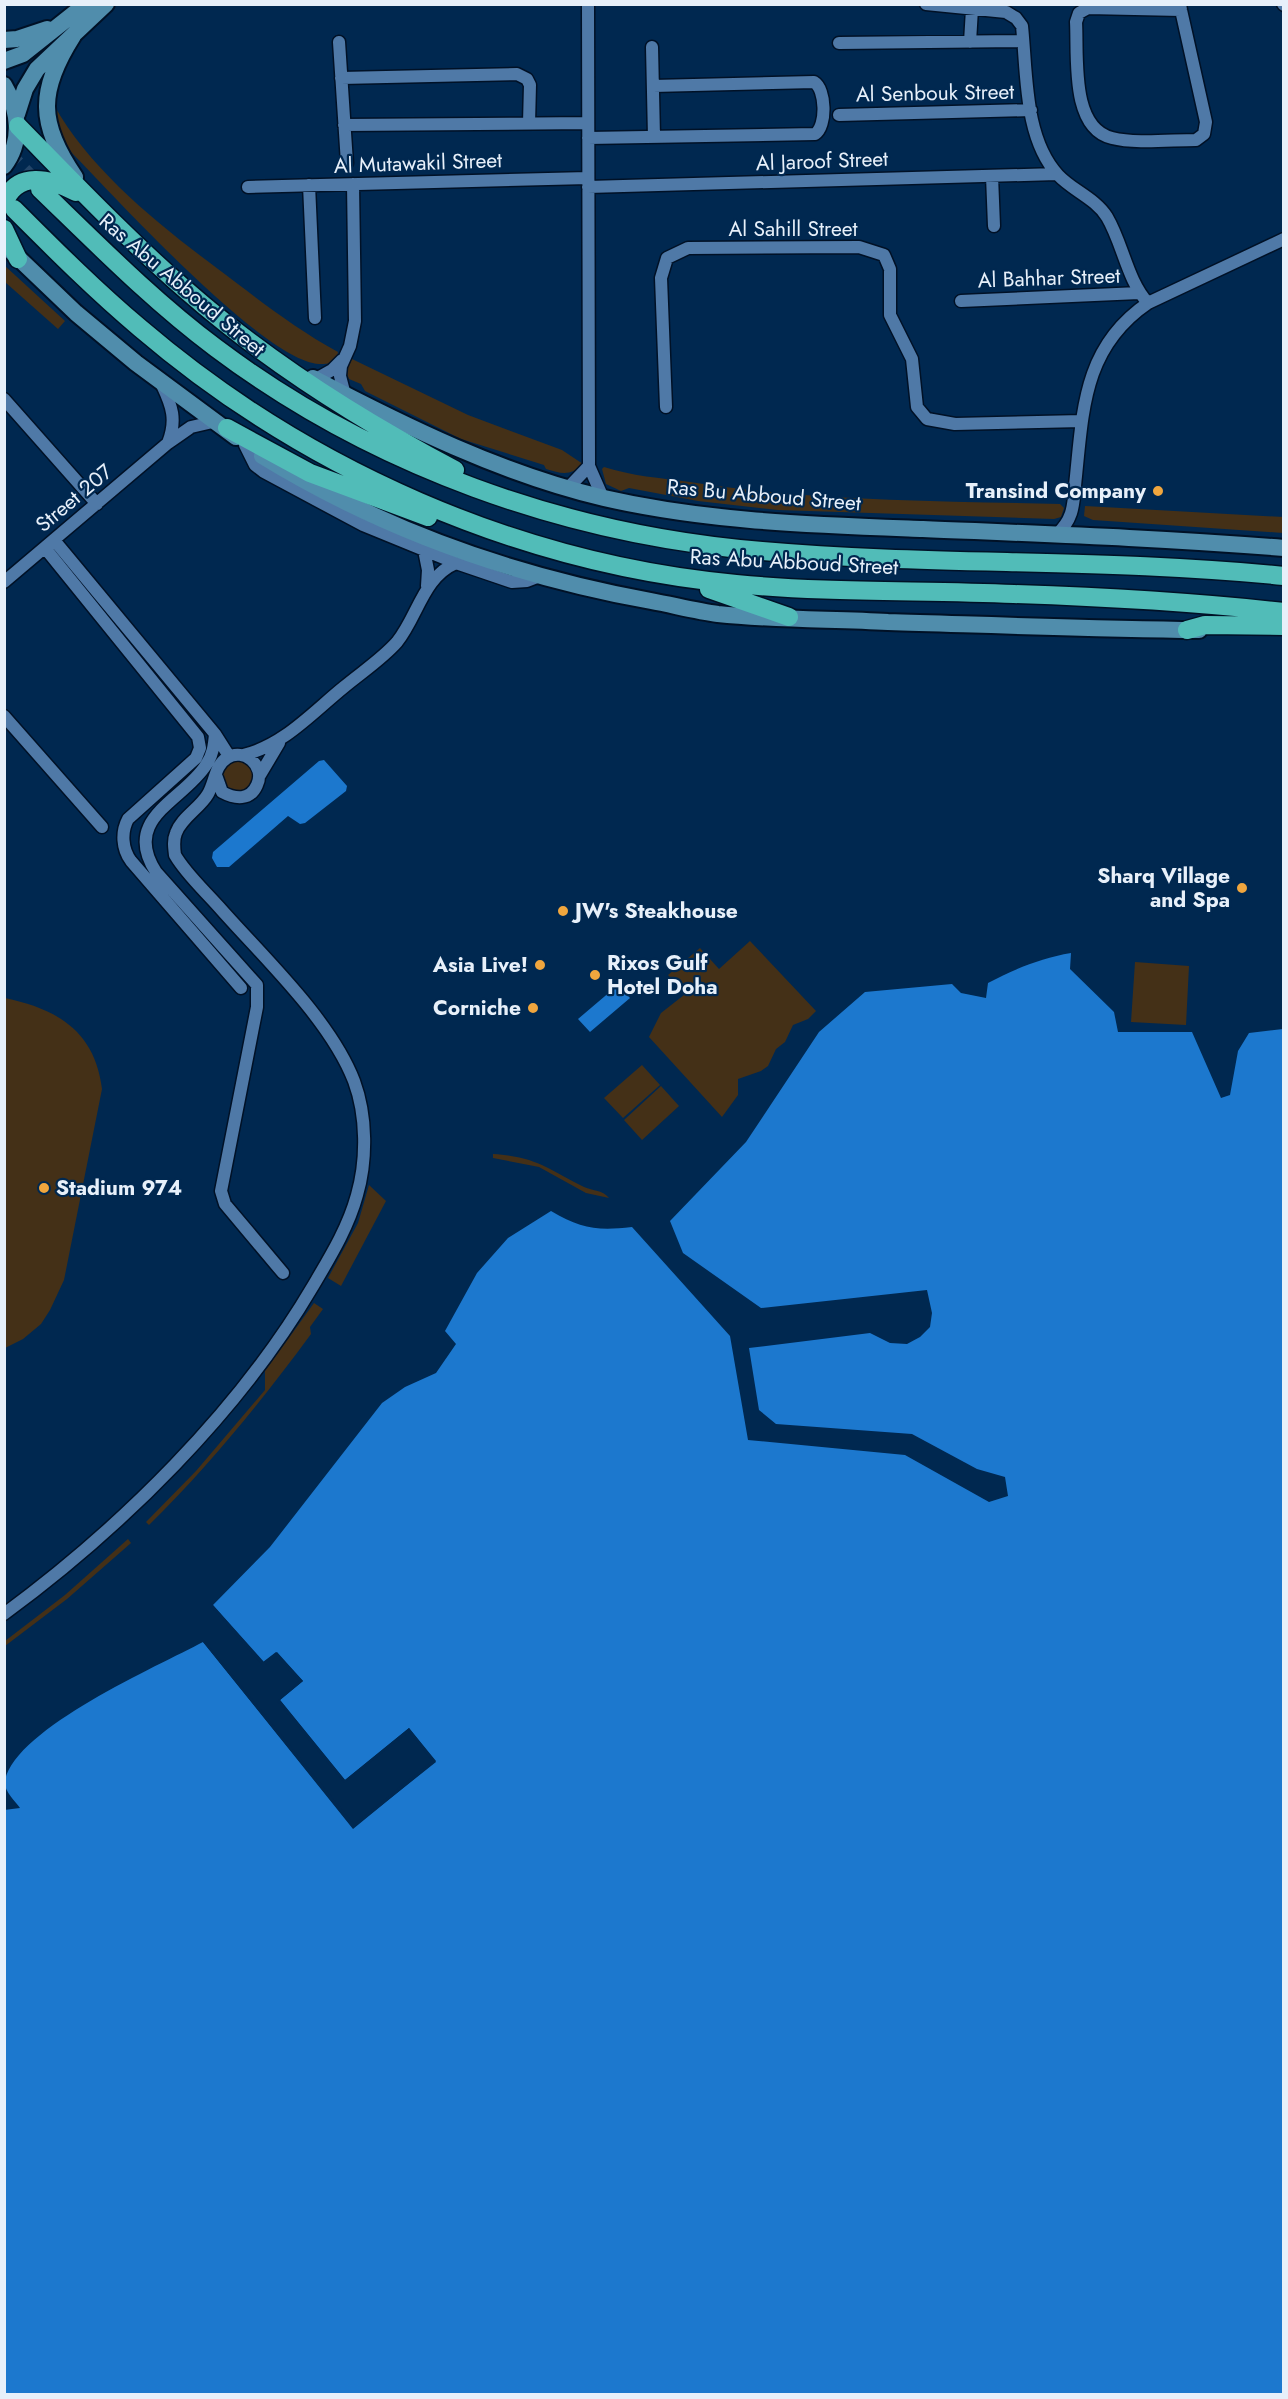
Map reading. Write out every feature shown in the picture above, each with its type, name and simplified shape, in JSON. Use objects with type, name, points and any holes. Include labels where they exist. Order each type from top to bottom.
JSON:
[{"type":"highway","points":[[17,120],[91,200],[187,292],[270,356],[308,384],[358,414],[433,458],[518,502]]},
{"type":"highway","points":[[9,206],[9,194],[19,184],[38,179],[54,182],[91,200]]},
{"type":"highway","name":"Ras Abu Abboud Street","points":[[40,189],[129,275],[212,346],[285,396],[339,428],[420,467],[518,502],[615,529],[708,546],[761,551],[1149,566],[1284,576]]},
{"type":"highway","name":"Ras Abu Abboud Street","points":[[9,206],[140,329],[239,402],[387,487],[432,508],[518,539],[582,558],[676,577],[793,589],[1015,594],[1219,605],[1284,612]]},
{"type":"highway","points":[[4,229],[11,254]]},
{"type":"highway","points":[[222,425],[331,482],[430,518],[518,539]]},
{"type":"highway","points":[[676,577],[789,617]]},
{"type":"highway","points":[[1187,630],[1205,625],[1284,626]]},
{"type":"street","points":[[4,166],[15,145],[17,120],[25,89],[37,69],[106,4]]},
{"type":"street","points":[[588,4],[589,466],[603,498]]},
{"type":"street","points":[[926,4],[1006,12],[1017,18],[1022,26],[1036,136],[1057,174],[1094,202],[1105,215],[1122,248],[1139,293],[1148,303]]},
{"type":"street","points":[[1181,7],[1206,122],[1204,134],[1196,140],[1113,139],[1100,134],[1089,123],[1081,107],[1076,22],[1079,13],[1088,8],[1181,7]]},
{"type":"street","points":[[970,42],[972,9]]},
{"type":"street","points":[[4,40],[33,35],[80,10]]},
{"type":"street","points":[[4,61],[23,54],[80,10]]},
{"type":"street","points":[[73,36],[51,76],[45,107],[50,134],[57,149],[91,200]]},
{"type":"street","points":[[839,43],[1023,41]]},
{"type":"street","points":[[339,42],[346,163]]},
{"type":"street","points":[[652,47],[654,137]]},
{"type":"street","points":[[341,78],[517,74],[527,78],[530,85],[529,123]]},
{"type":"street","points":[[588,138],[815,134],[822,126],[822,93],[819,85],[814,82],[653,86]]},
{"type":"street","points":[[4,85],[17,120]]},
{"type":"street","name":"Al Senbouk Street","points":[[839,115],[1031,110]]},
{"type":"street","points":[[344,125],[588,123]]},
{"type":"street","name":"Al Jaroof Street","points":[[588,182],[1057,174]]},
{"type":"street","points":[[992,176],[994,226]]},
{"type":"street","name":"Al Mutawakil Street","points":[[248,187],[588,182]]},
{"type":"street","points":[[345,395],[340,376],[355,321],[354,184]]},
{"type":"street","points":[[309,185],[315,318]]},
{"type":"street","name":"Al Bahhar Street","points":[[1071,517],[1082,421],[1090,381],[1105,345],[1130,315],[1148,303],[1193,284],[1284,239]]},
{"type":"street","points":[[4,244],[11,254],[76,313],[160,382],[222,425],[245,445],[322,490],[411,532],[474,556],[540,576],[619,595],[718,614],[1284,634]]},
{"type":"street","name":"Al Sahill Street","points":[[666,407],[661,278],[667,258],[688,248],[859,247],[884,255],[890,269],[890,315],[894,328],[912,358],[917,407],[927,418],[955,424],[1082,421]]},
{"type":"street","name":"Al Bahhar Street","points":[[961,301],[1139,293]]},
{"type":"street","points":[[316,379],[332,370],[346,354]]},
{"type":"street","name":"Ras Bu Abboud Street","points":[[270,356],[345,395],[462,450],[568,488],[603,498],[684,513],[771,523],[1188,540],[1284,548]]},
{"type":"street","points":[[160,382],[174,416],[174,425],[168,442]]},
{"type":"street","points":[[4,399],[97,504]]},
{"type":"street","points":[[168,442],[191,427],[222,425]]},
{"type":"street","name":"Street 207","points":[[4,582],[168,442]]},
{"type":"street","points":[[245,445],[255,465],[284,484],[363,525],[456,563],[512,582],[526,581],[540,576]]},
{"type":"street","points":[[568,488],[589,466]]},
{"type":"street","points":[[1056,535],[1071,517],[1087,536]]},
{"type":"street","points":[[49,544],[215,734],[227,758]]},
{"type":"street","points":[[49,544],[198,737],[200,748],[196,758],[132,814],[124,829],[128,857],[241,988]]},
{"type":"street","points":[[424,550],[429,570],[427,588]]},
{"type":"street","points":[[196,811],[230,797],[244,797],[251,794],[259,783],[265,762],[284,738],[395,643],[410,624],[427,588],[440,572],[456,563]]},
{"type":"street","points":[[4,716],[102,827]]},
{"type":"street","points":[[215,734],[213,751],[202,771],[153,818],[146,838],[147,853],[156,872],[255,980],[258,990],[221,1191],[225,1204],[283,1273]]},
{"type":"street","points":[[213,751],[227,758],[260,751],[284,738]]},
{"type":"street","points":[[243,755],[255,762],[260,775]]},
{"type":"street","points":[[4,1614],[49,1582],[123,1516],[187,1450],[266,1358],[298,1312],[334,1251],[358,1192],[364,1137],[354,1083],[340,1053],[314,1015],[175,855],[176,833],[179,826],[196,811],[227,758]]},
{"type":"street","points":[[216,775],[217,784],[230,797]]},
{"type":"shaded area","points":[[54,105],[87,152],[127,195],[173,234],[262,302],[338,352],[335,359],[319,364],[294,356],[263,336],[228,308],[155,239],[72,153],[58,133]]},
{"type":"shaded area","points":[[4,265],[65,321],[58,329],[5,282]]},
{"type":"shaded area","points":[[352,359],[468,415],[562,450],[583,464],[574,471],[557,472],[546,469],[544,465],[461,439],[365,391],[361,384],[349,379],[346,372]]},
{"type":"shaded area","points":[[604,467],[625,473],[782,493],[921,501],[1060,504],[1064,508],[1061,517],[1054,519],[778,510],[698,501],[629,488],[621,491],[606,484],[602,469]]},
{"type":"shaded area","points":[[1085,506],[1283,517],[1283,533],[1093,520],[1084,516]]},
{"type":"shaded area","points":[[238,761],[249,765],[253,776],[249,787],[238,791],[227,787],[223,776],[227,765]]},
{"type":"shaded area","points":[[750,941],[816,1011],[808,1019],[793,1025],[785,1042],[776,1049],[768,1066],[761,1071],[738,1079],[738,1095],[722,1117],[649,1037],[661,1013],[684,995],[668,975],[700,948],[719,969]]},
{"type":"shaded area","points":[[1135,962],[1189,966],[1186,1025],[1131,1022]]},
{"type":"shaded area","name":"Stadium 974","points":[[5,998],[41,1009],[57,1016],[70,1026],[91,1052],[98,1069],[102,1089],[64,1280],[41,1324],[23,1339],[5,1348]]},
{"type":"shaded area","points":[[642,1065],[660,1085],[623,1118],[604,1098]]},
{"type":"shaded area","points":[[661,1086],[679,1106],[642,1140],[624,1120]]},
{"type":"shaded area","points":[[493,1154],[532,1161],[584,1187],[604,1193],[609,1198],[586,1193],[539,1167],[493,1158]]},
{"type":"shaded area","points":[[369,1185],[386,1201],[341,1286],[328,1278],[358,1223]]},
{"type":"shaded area","points":[[314,1303],[323,1309],[310,1327],[311,1334],[234,1433],[149,1525],[146,1522],[196,1471],[265,1390],[265,1371]]},
{"type":"shaded area","points":[[128,1539],[131,1543],[67,1599],[5,1646],[5,1641],[65,1595]]},
{"type":"water","points":[[324,760],[347,786],[346,791],[305,823],[300,824],[288,816],[229,867],[217,867],[212,858],[213,852],[319,761]]},
{"type":"water","points":[[1071,953],[1070,969],[1114,1012],[1118,1032],[1192,1032],[1221,1098],[1230,1095],[1238,1051],[1249,1033],[1283,1029],[1283,2394],[5,2394],[4,1810],[20,1808],[5,1784],[14,1761],[33,1741],[90,1701],[203,1642],[353,1828],[436,1762],[409,1728],[345,1780],[280,1700],[303,1681],[277,1652],[264,1662],[213,1605],[270,1547],[382,1403],[405,1387],[436,1373],[456,1344],[445,1331],[477,1273],[508,1238],[551,1211],[572,1222],[590,1227],[609,1229],[632,1227],[730,1336],[748,1440],[905,1455],[989,1502],[1008,1496],[1005,1477],[977,1469],[912,1434],[776,1424],[759,1410],[749,1348],[870,1333],[890,1343],[907,1344],[920,1337],[930,1327],[932,1313],[927,1290],[761,1308],[683,1253],[670,1221],[746,1142],[819,1032],[865,992],[952,984],[961,993],[986,998],[988,983],[1028,965]]},
{"type":"water","points":[[618,985],[630,998],[590,1032],[578,1019]]},
{"type":"pier","points":[[211,1603],[263,1662],[276,1652],[303,1681],[280,1700],[345,1780],[409,1728],[436,1761],[353,1829],[203,1642],[204,1640],[354,1824],[432,1761],[409,1732],[344,1783],[277,1701],[299,1681],[276,1656],[262,1665],[211,1607]]},
{"type":"tunnel","points":[[4,152],[40,189]]},
{"type":"place","name":"Transind Company","points":[[1158,491]]},
{"type":"place","name":"Sharq Village and Spa","points":[[1242,888]]},
{"type":"place","name":"JW's Steakhouse","points":[[563,911]]},
{"type":"place","name":"Asia Live!","points":[[540,965]]},
{"type":"place","name":"Rixos Gulf Hotel Doha","points":[[595,975]]},
{"type":"place","name":"Corniche","points":[[533,1008]]},
{"type":"place","name":"Stadium 974","points":[[44,1188]]}]
